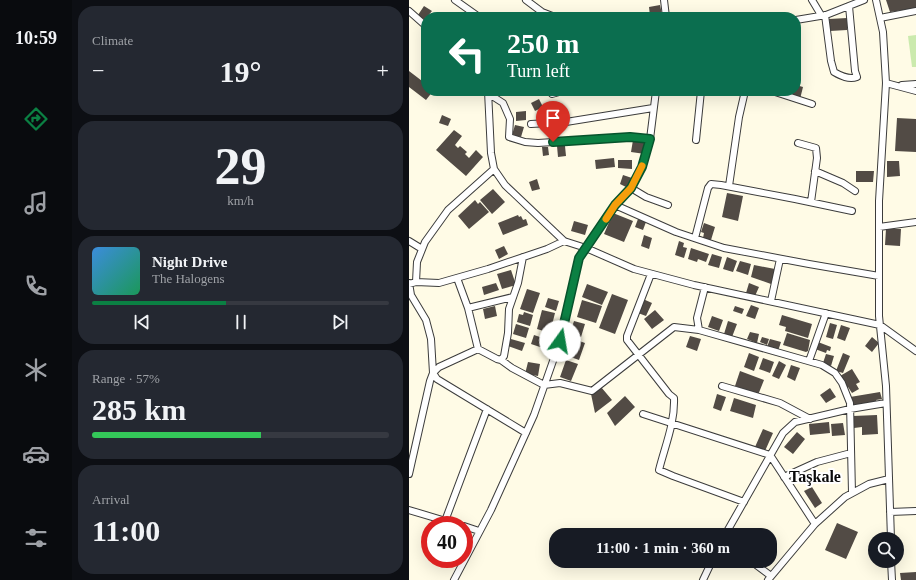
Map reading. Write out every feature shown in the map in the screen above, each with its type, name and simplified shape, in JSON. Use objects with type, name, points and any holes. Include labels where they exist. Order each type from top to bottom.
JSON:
[{"type":"street","points":[[455,0],[472,12]]},
{"type":"street","points":[[526,0],[542,12]]},
{"type":"street","points":[[664,0],[665,12]]},
{"type":"street","points":[[811,0],[823,15],[834,72],[847,77],[855,78],[857,77],[855,71],[849,6]]},
{"type":"street","points":[[801,19],[823,15],[864,0]]},
{"type":"street","points":[[875,0],[883,32],[886,83],[879,201],[879,276],[880,325],[886,403],[891,532]]},
{"type":"street","points":[[409,11],[421,22]]},
{"type":"street","points":[[880,18],[916,11]]},
{"type":"street","points":[[886,83],[916,91]]},
{"type":"street","points":[[897,86],[916,84]]},
{"type":"street","points":[[489,96],[491,153],[494,169],[505,185],[564,241],[586,248],[634,269],[651,274],[705,288],[880,325],[916,351]]},
{"type":"street","points":[[493,96],[503,103],[510,119],[509,137],[525,142],[538,143],[630,137],[650,139]]},
{"type":"street","points":[[454,580],[534,415],[560,341],[579,258],[615,205],[631,188],[642,167],[650,139],[655,96]]},
{"type":"street","points":[[696,140],[700,96]]},
{"type":"street","points":[[729,186],[739,116],[744,96]]},
{"type":"street","points":[[787,96],[812,104]]},
{"type":"street","points":[[531,124],[566,122],[653,108]]},
{"type":"street","points":[[798,143],[816,148],[817,158],[811,202]]},
{"type":"street","points":[[416,282],[417,262],[425,242],[448,210],[494,169]]},
{"type":"street","points":[[815,171],[843,183],[855,191]]},
{"type":"street","points":[[695,238],[708,188],[711,184],[729,186],[852,211]]},
{"type":"street","points":[[631,188],[646,197],[669,205]]},
{"type":"street","points":[[615,205],[676,232],[724,248],[879,276]]},
{"type":"street","points":[[879,227],[916,222]]},
{"type":"street","points":[[409,241],[422,249]]},
{"type":"street","points":[[409,474],[433,373],[431,339],[427,320],[411,295],[409,284],[416,282],[439,283],[547,249],[564,241]]},
{"type":"street","points":[[501,360],[508,332],[509,308],[518,283],[523,257]]},
{"type":"street","points":[[771,301],[780,259]]},
{"type":"street","points":[[651,274],[627,336],[627,340],[637,355],[674,398],[675,410],[659,470],[743,502]]},
{"type":"street","points":[[457,278],[468,308],[479,349],[544,385],[560,383],[592,391],[674,327],[699,330],[822,365],[835,373],[842,383],[850,402],[852,493]]},
{"type":"street","points":[[699,330],[697,318],[705,288]]},
{"type":"street","points":[[468,308],[513,297]]},
{"type":"street","points":[[809,361],[826,313]]},
{"type":"street","points":[[433,373],[439,367],[479,349]]},
{"type":"street","points":[[433,373],[437,379],[526,433]]},
{"type":"street","points":[[722,386],[780,403],[809,419]]},
{"type":"street","points":[[729,528],[783,433],[795,422],[850,409],[886,403]]},
{"type":"street","points":[[447,516],[487,409]]},
{"type":"street","points":[[643,414],[770,455],[815,524]]},
{"type":"street","points":[[784,477],[817,462],[851,453]]},
{"type":"street","points":[[758,568],[769,578],[815,524],[845,497],[869,484],[889,479]]},
{"type":"street","points":[[409,510],[429,516]]},
{"type":"street","points":[[890,512],[916,511]]},
{"type":"street","points":[[473,529],[479,531]]},
{"type":"street","points":[[703,580],[709,568]]},
{"type":"street","points":[[891,568],[892,580]]},
{"type":"green space","points":[[916,35],[916,67],[912,67],[908,36]]},
{"type":"building","points":[[886,0],[916,0],[916,8],[890,12]]},
{"type":"building","points":[[660,5],[662,12],[650,12],[649,7]]},
{"type":"building","points":[[424,6],[432,11],[421,12],[421,17],[418,15]]},
{"type":"building","points":[[847,18],[847,30],[830,31],[829,19]]},
{"type":"building","points":[[409,71],[421,80],[421,96],[429,96],[426,100],[409,87]]},
{"type":"building","points":[[788,96],[801,96],[800,99]]},
{"type":"building","points":[[539,99],[543,107],[535,111],[531,103]]},
{"type":"building","points":[[526,111],[526,120],[516,121],[516,112]]},
{"type":"building","points":[[442,115],[451,119],[448,126],[439,123]]},
{"type":"building","points":[[897,118],[916,119],[916,152],[895,151]]},
{"type":"building","points":[[544,124],[555,125],[555,131],[544,131]]},
{"type":"building","points":[[515,125],[524,127],[521,137],[512,135]]},
{"type":"building","points":[[454,130],[462,136],[455,145],[458,148],[460,146],[467,152],[465,154],[469,158],[476,150],[483,157],[466,176],[436,150]]},
{"type":"building","points":[[633,140],[647,142],[645,154],[631,152]]},
{"type":"building","points":[[557,146],[565,146],[566,156],[558,157]]},
{"type":"building","points":[[542,147],[548,147],[549,155],[543,156]]},
{"type":"building","points":[[614,158],[615,167],[596,169],[595,160]]},
{"type":"building","points":[[618,160],[632,160],[632,169],[618,168]]},
{"type":"building","points":[[887,161],[899,161],[900,176],[887,177]]},
{"type":"building","points":[[856,171],[874,171],[873,182],[856,182]]},
{"type":"building","points":[[623,175],[632,178],[628,188],[620,184]]},
{"type":"building","points":[[537,179],[540,189],[532,191],[529,182]]},
{"type":"building","points":[[493,189],[505,202],[492,214],[480,200]]},
{"type":"building","points":[[727,193],[743,196],[738,221],[722,217]]},
{"type":"building","points":[[475,200],[478,204],[480,202],[489,212],[469,229],[458,216]]},
{"type":"building","points":[[613,213],[633,221],[624,242],[604,234]]},
{"type":"building","points":[[518,215],[519,217],[521,216],[523,220],[526,219],[528,225],[503,235],[498,223]]},
{"type":"building","points":[[638,219],[646,222],[643,230],[635,227]]},
{"type":"building","points":[[574,221],[588,225],[585,235],[571,231]]},
{"type":"building","points":[[704,223],[715,227],[711,240],[703,238],[704,233],[701,232]]},
{"type":"building","points":[[886,229],[901,229],[900,246],[885,245]]},
{"type":"building","points":[[644,235],[652,238],[649,249],[641,246]]},
{"type":"building","points":[[679,241],[684,243],[683,247],[687,248],[684,258],[675,255]]},
{"type":"building","points":[[504,246],[508,254],[499,259],[495,250]]},
{"type":"building","points":[[691,248],[709,254],[706,262],[698,259],[697,262],[688,259]]},
{"type":"building","points":[[712,254],[722,257],[719,268],[708,265]]},
{"type":"building","points":[[727,257],[737,261],[733,272],[723,269]]},
{"type":"building","points":[[740,261],[751,264],[748,275],[736,271]]},
{"type":"building","points":[[754,265],[775,269],[771,284],[751,277]]},
{"type":"building","points":[[511,270],[516,285],[502,289],[497,274]]},
{"type":"building","points":[[496,283],[499,290],[484,295],[482,287]]},
{"type":"building","points":[[749,283],[759,287],[755,296],[746,293]]},
{"type":"building","points":[[587,284],[608,292],[602,305],[582,297]]},
{"type":"building","points":[[527,289],[540,293],[533,313],[520,309]]},
{"type":"building","points":[[612,294],[628,300],[615,334],[599,328]]},
{"type":"building","points":[[548,298],[559,301],[556,311],[545,307]]},
{"type":"building","points":[[643,299],[652,303],[646,316],[638,313]]},
{"type":"building","points":[[582,300],[602,306],[596,323],[577,317]]},
{"type":"building","points":[[751,305],[759,308],[755,319],[746,316]]},
{"type":"building","points":[[495,306],[497,316],[485,319],[483,309]]},
{"type":"building","points":[[735,306],[744,309],[742,314],[733,311]]},
{"type":"building","points":[[542,310],[555,313],[550,333],[537,329]]},
{"type":"building","points":[[655,310],[664,320],[652,329],[644,319]]},
{"type":"building","points":[[524,312],[533,315],[530,326],[517,322],[519,314],[523,315]]},
{"type":"building","points":[[782,315],[812,324],[808,338],[785,331],[786,327],[779,325]]},
{"type":"building","points":[[712,316],[723,320],[719,331],[708,327]]},
{"type":"building","points":[[574,321],[585,324],[581,337],[570,333]]},
{"type":"building","points":[[728,321],[737,324],[732,337],[724,334]]},
{"type":"building","points":[[830,323],[837,325],[833,339],[826,337]]},
{"type":"building","points":[[516,324],[529,328],[526,338],[513,334]]},
{"type":"building","points":[[841,325],[850,328],[845,341],[837,338]]},
{"type":"building","points":[[750,332],[759,334],[757,343],[747,339]]},
{"type":"building","points":[[787,333],[810,340],[808,351],[806,352],[783,345]]},
{"type":"building","points":[[534,335],[549,340],[546,349],[531,344]]},
{"type":"building","points":[[690,336],[701,339],[697,351],[686,347]]},
{"type":"building","points":[[762,337],[769,339],[767,345],[760,342]]},
{"type":"building","points":[[872,337],[879,343],[872,352],[865,346]]},
{"type":"building","points":[[571,338],[585,343],[579,360],[565,355]]},
{"type":"building","points":[[511,339],[525,343],[522,351],[508,346]]},
{"type":"building","points":[[770,339],[781,342],[778,351],[767,347]]},
{"type":"building","points":[[818,342],[831,347],[830,351],[827,350],[826,353],[815,349]]},
{"type":"building","points":[[749,353],[759,357],[754,371],[744,367]]},
{"type":"building","points":[[843,353],[850,356],[843,373],[836,371]]},
{"type":"building","points":[[826,354],[834,356],[831,366],[823,363]]},
{"type":"building","points":[[763,358],[774,362],[770,373],[759,369]]},
{"type":"building","points":[[566,360],[578,364],[571,381],[560,377]]},
{"type":"building","points":[[779,361],[786,365],[779,379],[772,376]]},
{"type":"building","points":[[528,362],[540,364],[538,376],[525,374]]},
{"type":"building","points":[[791,365],[800,368],[795,381],[787,377]]},
{"type":"building","points":[[852,369],[860,382],[856,384],[859,389],[852,393],[848,387],[847,388],[840,376]]},
{"type":"building","points":[[740,371],[764,380],[758,395],[735,386]]},
{"type":"building","points":[[601,387],[612,400],[595,413],[591,394]]},
{"type":"building","points":[[830,388],[836,397],[826,403],[820,395]]},
{"type":"building","points":[[880,392],[882,399],[876,400],[877,402],[852,407],[850,397]]},
{"type":"building","points":[[717,394],[726,397],[721,411],[713,408]]},
{"type":"building","points":[[625,396],[635,407],[615,426],[607,413]]},
{"type":"building","points":[[734,398],[756,405],[753,418],[730,411]]},
{"type":"building","points":[[877,415],[878,434],[862,435],[862,427],[854,428],[853,416]]},
{"type":"building","points":[[829,422],[830,433],[810,435],[809,424]]},
{"type":"building","points":[[843,423],[845,435],[832,436],[831,424]]},
{"type":"building","points":[[763,429],[773,433],[765,451],[755,447]]},
{"type":"building","points":[[797,432],[805,439],[793,454],[784,447]]},
{"type":"building","points":[[812,487],[822,503],[815,508],[804,491]]},
{"type":"building","points":[[837,523],[858,532],[846,559],[825,550]]},
{"type":"building","points":[[916,572],[916,580],[901,580],[900,573]]},
{"type":"slow traffic","points":[[606,219],[615,205],[631,188],[642,166]]},
{"type":"district","name":"Taşkale","points":[[815,476]]},
{"type":"route","points":[[553,142],[630,137],[650,139],[642,167],[631,188],[615,205],[579,258],[560,341]]}]
